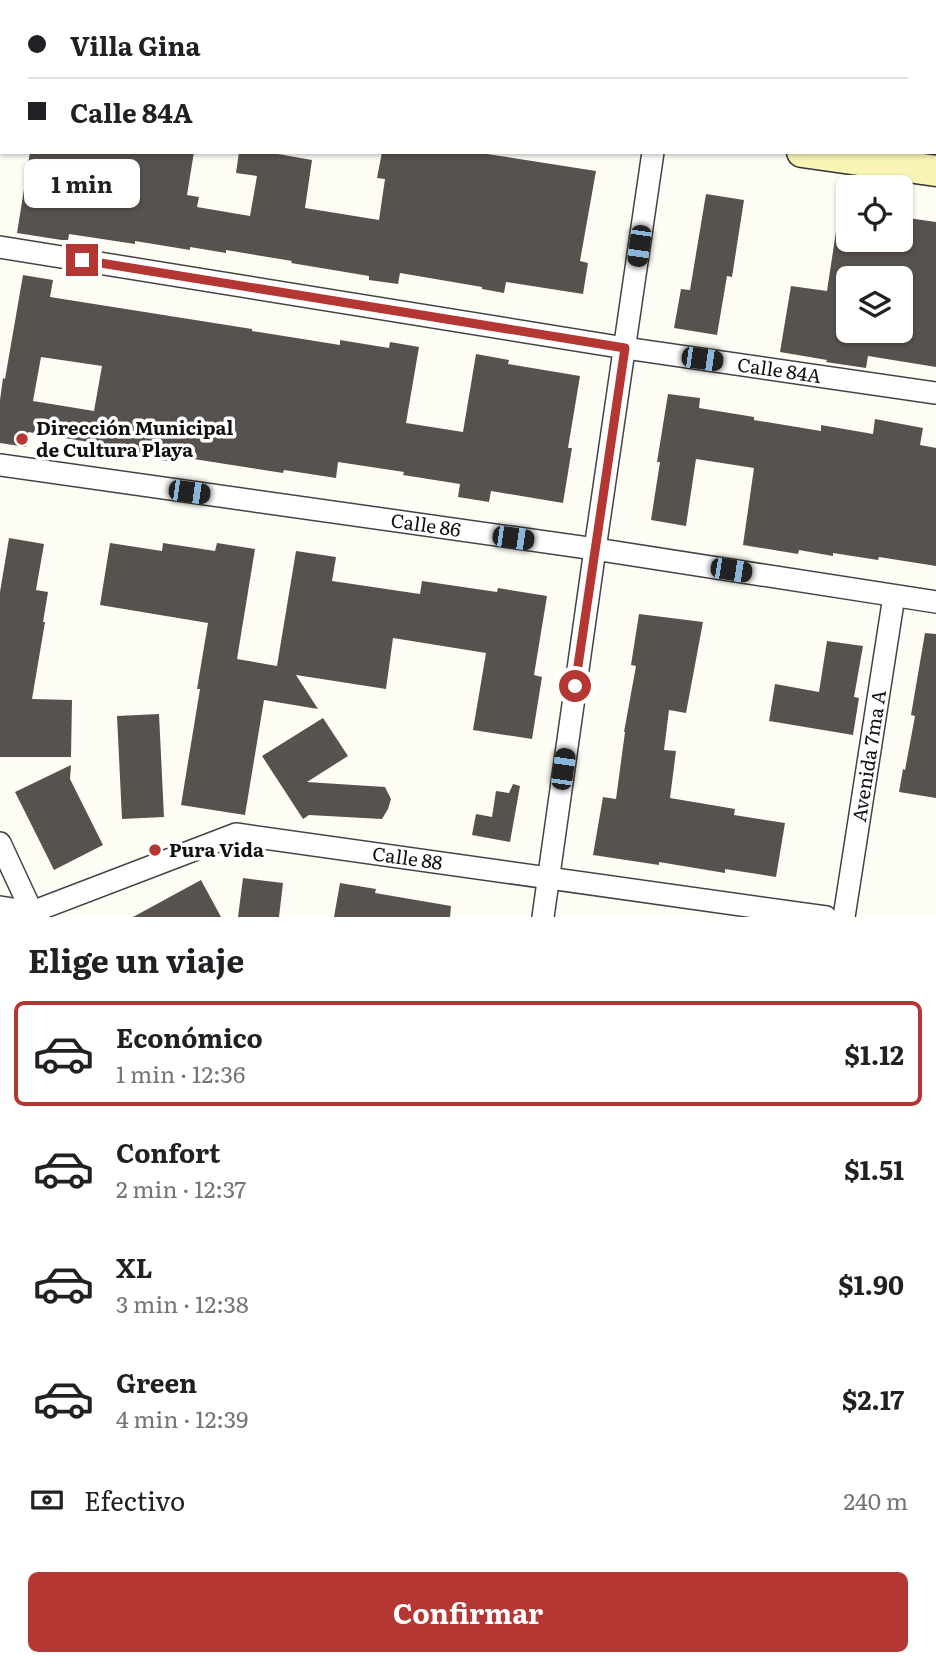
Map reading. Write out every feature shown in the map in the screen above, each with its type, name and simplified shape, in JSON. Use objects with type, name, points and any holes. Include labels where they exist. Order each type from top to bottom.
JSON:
[{"type":"main road","points":[[816,154],[936,171]]},
{"type":"street","points":[[543,917],[653,154]]},
{"type":"street","name":"Calle 84A","points":[[0,247],[625,348],[936,393]]},
{"type":"street","name":"Calle 86","points":[[0,465],[595,549],[936,602]]},
{"type":"street","name":"Avenida 7ma A","points":[[844,917],[894,596]]},
{"type":"street","name":"Calle 88","points":[[0,907],[34,914],[236,834],[826,917]]},
{"type":"street","points":[[0,844],[34,914]]},
{"type":"building","points":[[30,154],[194,154],[187,195],[199,197],[197,207],[250,216],[257,176],[236,173],[239,154],[278,154],[312,160],[305,208],[379,220],[385,179],[377,178],[382,154],[487,154],[596,171],[580,261],[588,263],[583,294],[506,282],[504,293],[400,273],[398,284],[369,280],[369,276],[226,250],[226,253],[190,247],[190,250],[69,234],[68,241],[17,233]]},
{"type":"building","points":[[706,194],[744,200],[732,277],[727,276],[717,335],[674,328],[681,289],[690,290]]},
{"type":"building","points":[[913,219],[936,222],[936,367],[868,356],[866,368],[780,352],[791,286],[827,291],[836,232],[836,252],[913,252]]},
{"type":"building","points":[[23,275],[53,280],[50,297],[340,345],[340,340],[389,348],[390,342],[419,347],[406,423],[463,432],[476,354],[509,360],[508,364],[580,376],[568,448],[572,448],[563,503],[491,491],[489,502],[458,497],[460,484],[338,462],[336,478],[284,470],[283,473],[168,455],[167,461],[88,448],[89,442],[28,432],[26,447],[0,443],[0,400],[3,378],[5,379]],"holes":[[[41,357],[102,366],[94,411],[33,401]]]},
{"type":"building","points":[[668,394],[700,398],[699,408],[821,431],[821,425],[873,434],[875,419],[923,428],[920,445],[936,448],[936,566],[879,557],[878,560],[799,550],[798,554],[743,545],[754,468],[696,459],[686,526],[651,520]]},
{"type":"building","points":[[9,538],[44,544],[36,590],[48,592],[32,699],[72,700],[71,757],[0,757],[0,592]]},
{"type":"building","points":[[110,543],[162,551],[163,543],[215,551],[217,543],[255,549],[237,659],[277,666],[296,551],[336,557],[332,581],[420,594],[422,581],[497,592],[498,588],[547,596],[534,675],[542,677],[532,739],[473,730],[486,653],[393,638],[386,689],[296,675],[318,709],[264,700],[245,815],[181,805],[208,623],[100,605]]},
{"type":"building","points":[[639,614],[703,622],[686,713],[669,710],[664,750],[676,751],[670,798],[735,809],[734,815],[785,823],[776,877],[725,869],[725,873],[593,855],[603,797],[616,799],[636,666],[631,665]]},
{"type":"building","points":[[925,633],[936,634],[936,798],[899,792],[915,716],[911,715]]},
{"type":"building","points":[[827,641],[863,646],[854,697],[859,698],[853,735],[769,721],[775,684],[819,692]]},
{"type":"building","points":[[159,714],[164,817],[122,819],[117,716]]},
{"type":"building","points":[[323,718],[348,756],[307,782],[385,787],[391,799],[382,819],[309,815],[303,819],[262,756]]},
{"type":"building","points":[[71,765],[70,779],[103,845],[54,870],[15,792]]},
{"type":"building","points":[[513,784],[520,786],[510,842],[472,835],[476,814],[492,817],[496,791],[509,793]]},
{"type":"building","points":[[243,878],[283,883],[279,917],[238,917]]},
{"type":"building","points":[[201,880],[221,917],[133,917]]},
{"type":"building","points":[[340,883],[376,889],[375,893],[451,906],[450,917],[334,917]]},
{"type":"place","name":"Dirección Municipal de Cultura Playa","points":[[22,439]]},
{"type":"place","name":"Pura Vida","points":[[155,850]]},
{"type":"route","points":[[82,260],[625,348],[575,686]]}]
